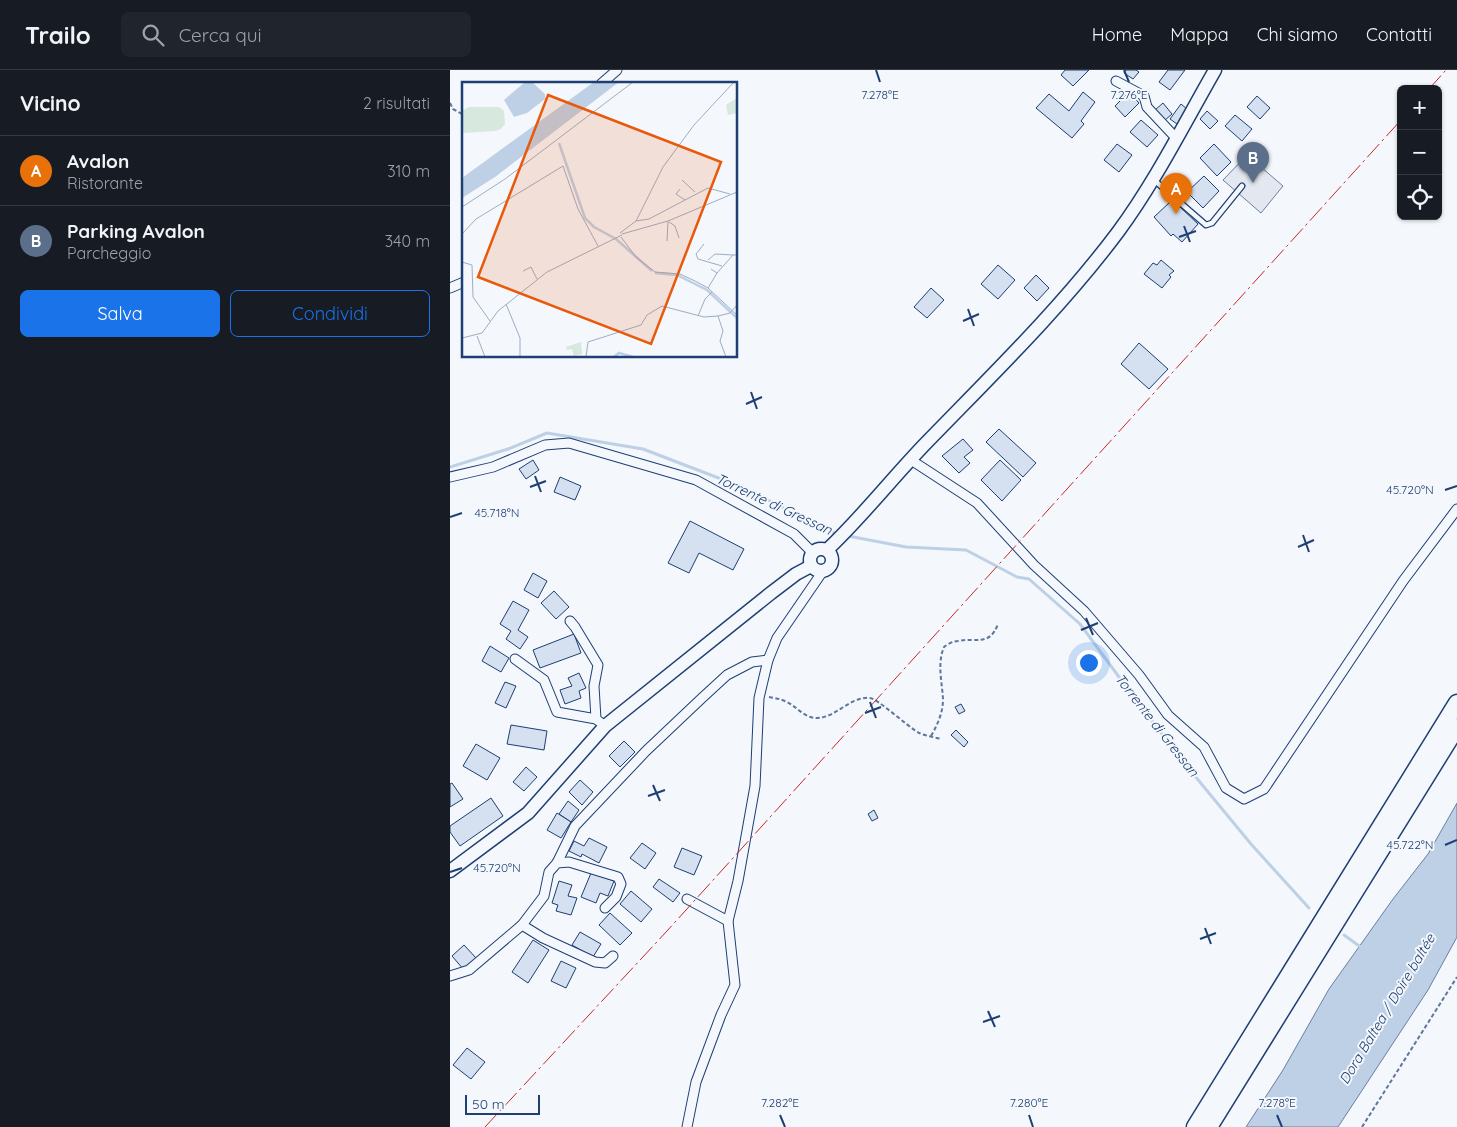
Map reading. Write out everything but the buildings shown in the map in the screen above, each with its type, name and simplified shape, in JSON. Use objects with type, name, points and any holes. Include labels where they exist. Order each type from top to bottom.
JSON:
[{"type":"highway","points":[[1195,1127],[1457,703]]},
{"type":"highway","points":[[1209,1127],[1457,727]]},
{"type":"main road","points":[[827,550],[1040,327],[1118,232],[1153,179],[1215,70]]},
{"type":"main road","points":[[819,548],[827,550],[832,555],[832,562],[829,568],[824,571],[816,571],[809,561],[812,552],[819,548]]},
{"type":"main road","points":[[450,871],[528,812],[601,723],[796,574],[811,566]]},
{"type":"street","points":[[603,82],[616,70]]},
{"type":"street","points":[[1116,81],[1144,96],[1147,108],[1176,138]]},
{"type":"street","points":[[450,288],[462,283]]},
{"type":"street","points":[[450,477],[493,466],[545,445],[569,443],[696,480],[794,534],[812,552]]},
{"type":"street","points":[[911,460],[977,503],[1034,565],[1084,611],[1139,675],[1168,715],[1204,747],[1226,788],[1244,799],[1264,789],[1403,581],[1457,509]]},
{"type":"street","points":[[687,1127],[696,1082],[721,1015],[735,985],[728,921],[738,881],[754,786],[759,698],[768,660],[777,638],[824,571]]},
{"type":"street","points":[[515,659],[544,680],[557,712],[601,723],[594,686],[598,665],[570,621]]},
{"type":"street","points":[[450,976],[469,970],[522,924],[544,896],[549,872],[557,863],[575,826],[640,758],[727,675],[752,662],[768,660]]},
{"type":"street","points":[[557,863],[569,862],[618,877],[621,884],[616,897],[605,908]]},
{"type":"street","points":[[686,898],[728,921]]},
{"type":"street","points":[[522,924],[543,938],[595,962],[605,963],[613,956]]},
{"type":"lane","points":[[1153,179],[1206,225],[1212,223],[1242,186]]},
{"type":"path","points":[[450,102],[454,109],[462,114]]},
{"type":"path","points":[[931,736],[940,718],[942,706],[940,656],[944,647],[957,641],[990,638],[998,624]]},
{"type":"path","points":[[759,698],[780,699],[789,703],[808,717],[818,718],[826,717],[854,702],[869,698],[876,700],[901,722],[920,733],[942,739]]},
{"type":"path","points":[[1362,1127],[1457,977]]},
{"type":"shaded area","points":[[1247,155],[1283,186],[1261,213],[1223,180]]},
{"type":"water","name":"Dora Baltea / Doire baltée","points":[[1457,803],[1457,937],[1428,990],[1338,1127],[1246,1127],[1283,1070],[1329,989],[1393,899],[1428,854]]},
{"type":"waterway","name":"Torrente di Gressan","points":[[450,467],[508,449],[547,433],[643,449],[742,487],[831,532],[839,534]]},
{"type":"waterway","name":"Torrente di Gressan","points":[[848,536],[906,547],[966,550],[1017,577],[1029,579],[1080,624],[1185,764],[1251,844],[1309,908]]},
{"type":"waterway","name":"Torrente di Gressan","points":[[1344,935],[1362,948]]},
{"type":"power","points":[[1433,85],[1446,70]]},
{"type":"power","points":[[485,1127],[667,931],[1397,124]]},
{"type":"place","name":"Parking Avalon","points":[[1253,183]]},
{"type":"place","name":"Avalon","points":[[1176,214]]}]
